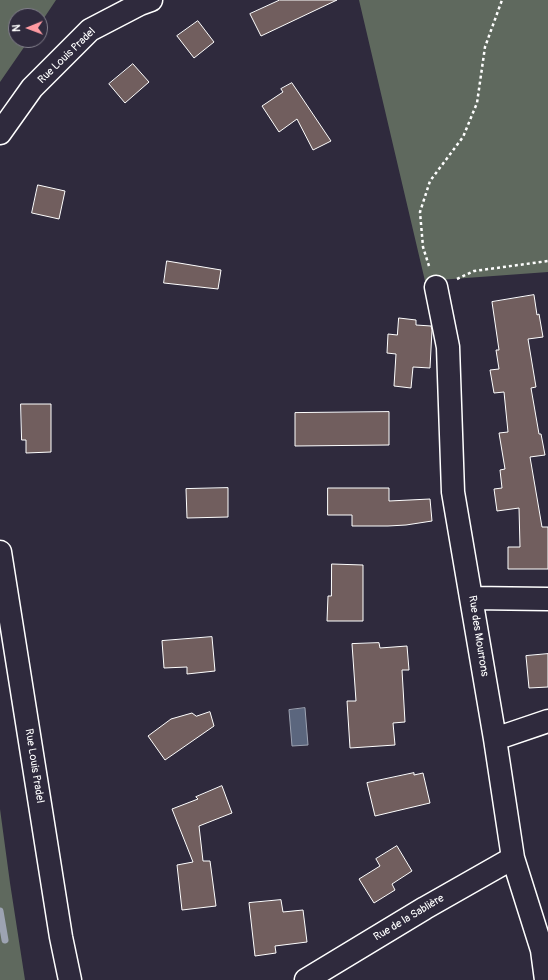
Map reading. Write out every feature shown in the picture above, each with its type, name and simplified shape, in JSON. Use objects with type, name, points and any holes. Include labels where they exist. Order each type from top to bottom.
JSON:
[{"type":"street","name":"Rue Louis Pradel","points":[[0,133],[32,88],[90,30],[140,4],[151,0]]},
{"type":"street","name":"Rue des Mourrons","points":[[436,287],[448,347],[453,492],[472,598],[513,858],[545,951],[546,980]]},
{"type":"street","name":"Rue Louis Pradel","points":[[0,552],[60,930],[70,980]]},
{"type":"street","points":[[472,598],[548,599]]},
{"type":"street","points":[[495,739],[548,720]]},
{"type":"street","name":"Rue de la Sablière","points":[[306,980],[425,908],[513,858]]},
{"type":"path","points":[[502,0],[485,47],[477,103],[463,137],[430,181],[420,212],[423,247],[436,287],[474,271],[548,261]]},
{"type":"shaded area","points":[[0,0],[56,0],[48,12],[48,8],[8,8],[8,48],[23,48],[0,82]]},
{"type":"shaded area","points":[[359,0],[548,0],[548,272],[425,281]]},
{"type":"shaded area","points":[[0,809],[10,883],[25,980],[0,980]]},
{"type":"water","points":[[305,708],[308,745],[292,746],[289,710]]},
{"type":"building","points":[[280,0],[337,0],[261,36],[250,14]]},
{"type":"building","points":[[198,21],[214,42],[194,58],[177,36]]},
{"type":"building","points":[[133,64],[149,82],[125,103],[109,84]]},
{"type":"building","points":[[292,83],[331,141],[313,150],[297,119],[279,132],[262,106],[283,92],[281,89]]},
{"type":"building","points":[[38,185],[65,191],[59,219],[32,213]]},
{"type":"building","points":[[167,261],[221,270],[218,289],[164,283]]},
{"type":"building","points":[[534,295],[537,315],[539,314],[543,337],[528,339],[536,387],[531,388],[539,434],[541,434],[545,455],[530,457],[542,527],[548,527],[548,569],[508,569],[508,547],[520,547],[519,508],[497,511],[494,489],[502,488],[500,470],[505,469],[499,433],[508,432],[504,392],[494,393],[490,370],[499,369],[496,350],[499,350],[492,302]]},
{"type":"building","points":[[399,318],[416,320],[416,325],[431,326],[432,330],[430,368],[413,367],[411,388],[394,386],[396,354],[387,353],[388,334],[397,335]]},
{"type":"building","points":[[21,404],[51,404],[51,452],[26,453],[26,440],[22,440]]},
{"type":"building","points":[[389,412],[389,445],[295,446],[295,413]]},
{"type":"building","points":[[228,488],[228,517],[187,518],[186,489]]},
{"type":"building","points":[[328,488],[389,488],[389,501],[430,499],[432,521],[406,525],[352,526],[352,515],[328,515]]},
{"type":"building","points":[[332,564],[363,565],[363,621],[327,621],[328,596],[331,596]]},
{"type":"building","points":[[212,637],[215,671],[187,674],[187,667],[164,668],[162,641]]},
{"type":"building","points":[[379,643],[380,648],[407,646],[409,670],[402,670],[405,722],[393,723],[395,745],[350,748],[347,701],[356,701],[352,644]]},
{"type":"building","points":[[548,654],[548,687],[529,688],[526,656]]},
{"type":"building","points":[[210,712],[214,726],[165,760],[148,736],[171,719],[192,713],[196,716]]},
{"type":"building","points":[[414,773],[414,775],[423,773],[430,803],[375,816],[367,783]]},
{"type":"building","points":[[222,786],[232,813],[199,826],[203,861],[210,861],[216,906],[182,910],[177,865],[193,862],[172,809],[198,799],[196,797]]},
{"type":"building","points":[[397,846],[412,871],[392,884],[395,890],[374,903],[359,879],[380,866],[376,859]]},
{"type":"building","points":[[281,900],[283,912],[303,910],[307,942],[275,946],[276,953],[255,956],[249,903]]},
{"type":"waterway","points":[[0,911],[5,940]]}]
